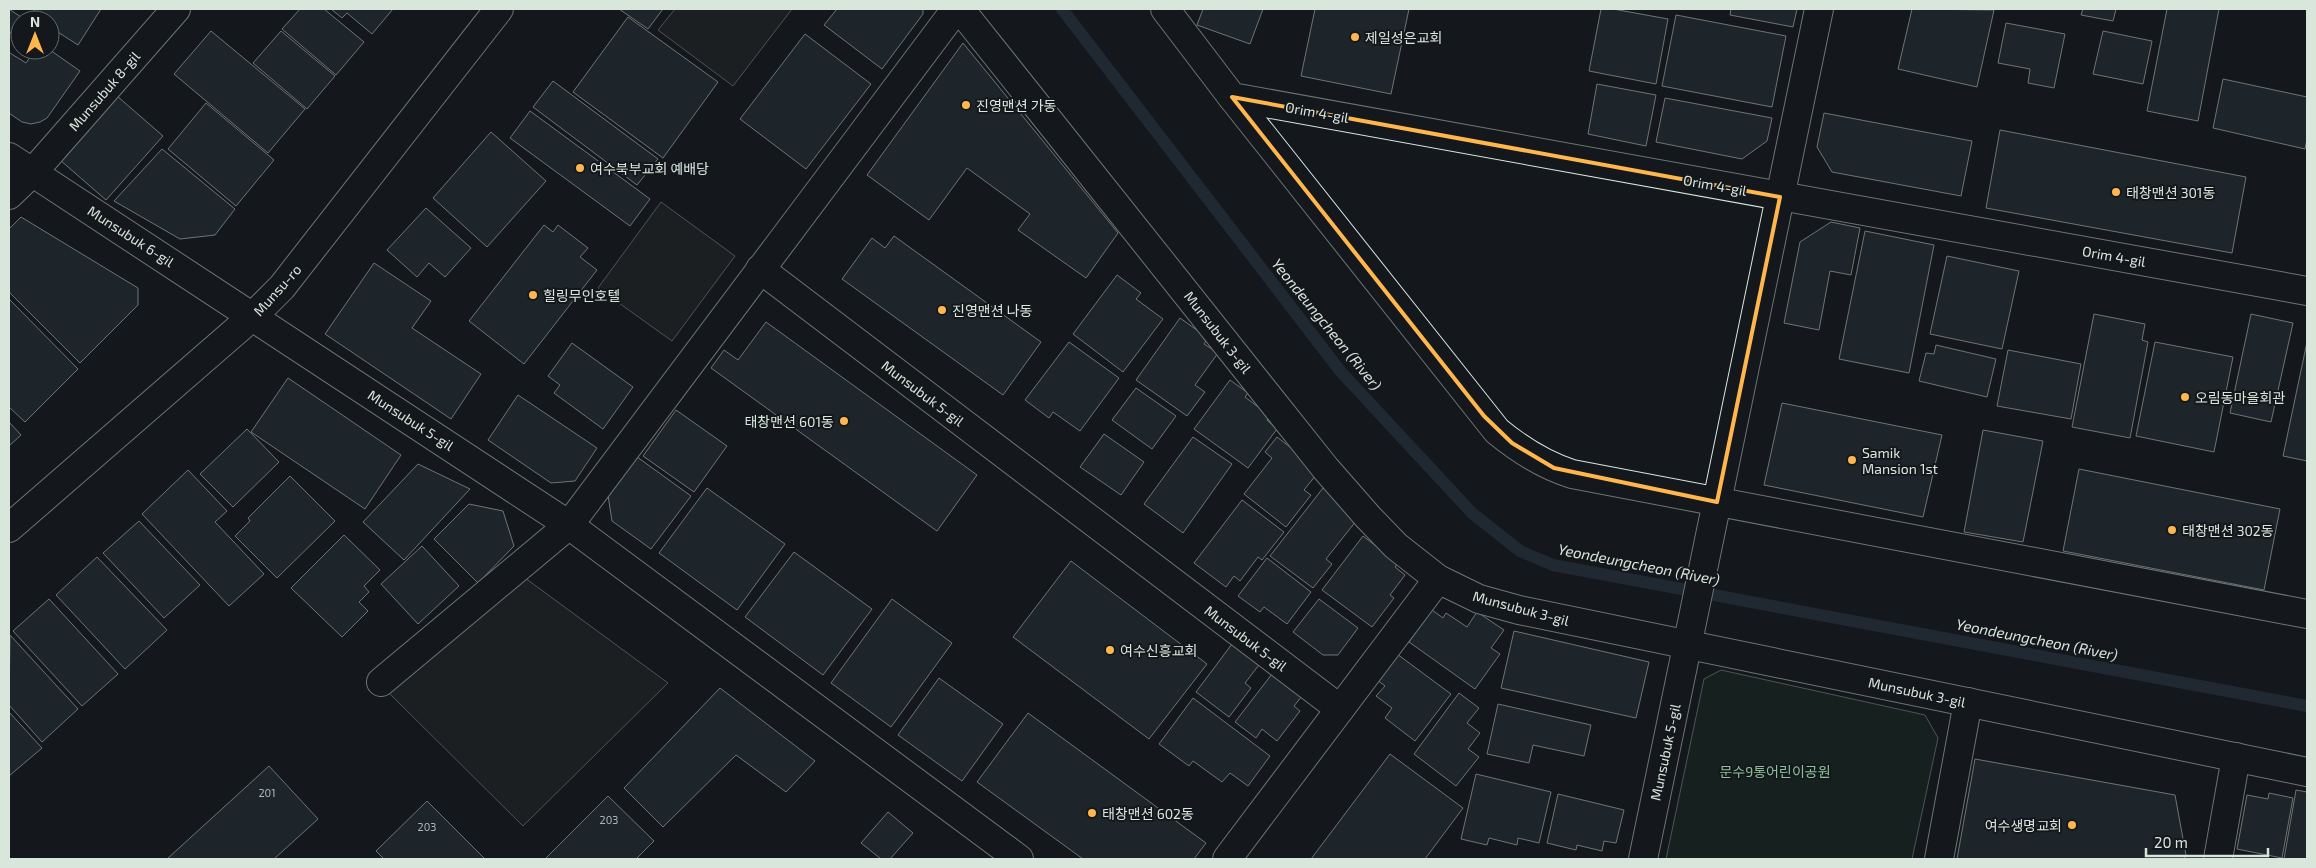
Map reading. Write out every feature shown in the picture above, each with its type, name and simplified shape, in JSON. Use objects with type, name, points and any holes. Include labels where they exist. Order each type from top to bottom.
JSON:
[{"type":"street","name":"Munsubuk 8-gil","points":[[9,195],[33,172],[176,9]]},
{"type":"street","name":"Munsu-ro","points":[[9,528],[253,316],[282,287],[499,9]]},
{"type":"street","points":[[381,682],[569,525],[956,9]]},
{"type":"street","name":"Munsubuk 3-gil","points":[[960,9],[1331,474],[1396,546],[1438,579],[1478,599],[1519,610],[2307,772]]},
{"type":"street","points":[[1165,9],[1497,431],[1554,468],[1572,474],[2307,614]]},
{"type":"street","name":"Munsubuk 5-gil","points":[[1643,859],[1819,9]]},
{"type":"street","name":"Orim 4-gil","points":[[1232,96],[1780,197],[2307,291]]},
{"type":"street","name":"Munsubuk 6-gil","points":[[9,156],[253,316]]},
{"type":"street","name":"Munsubuk 5-gil","points":[[760,269],[1340,709]]},
{"type":"street","name":"Munsubuk 5-gil","points":[[253,316],[569,525],[1019,859]]},
{"type":"street","points":[[1227,859],[1438,579]]},
{"type":"street","points":[[1939,859],[1968,702]]},
{"type":"street","points":[[2218,859],[2236,757]]},
{"type":"highlighted area","points":[[1232,97],[1780,197],[1717,502],[1554,468],[1512,443],[1484,416]]},
{"type":"green space","name":"문수9통어린이공원","points":[[1721,670],[1925,715],[1938,738],[1912,859],[1666,859],[1704,679]]},
{"type":"shaded area","points":[[675,9],[792,9],[733,86],[658,30]]},
{"type":"shaded area","points":[[661,202],[735,256],[672,341],[598,288]]},
{"type":"shaded area","points":[[521,575],[668,683],[523,826],[386,690]]},
{"type":"building","points":[[9,9],[10,10],[9,35]]},
{"type":"building","points":[[101,9],[78,45],[60,33],[60,10],[34,10]]},
{"type":"building","points":[[300,9],[324,9],[364,42],[336,75],[282,29]]},
{"type":"building","points":[[331,9],[393,9],[372,34],[347,13],[342,18]]},
{"type":"building","points":[[619,9],[663,9],[648,29]]},
{"type":"building","points":[[837,9],[923,9],[923,14],[882,69],[824,25]]},
{"type":"building","points":[[1203,9],[1263,9],[1250,44],[1197,25]]},
{"type":"building","points":[[1315,9],[1409,9],[1391,94],[1301,76]]},
{"type":"building","points":[[1601,9],[1613,9],[1668,19],[1656,84],[1589,71]]},
{"type":"building","points":[[1731,9],[1797,9],[1793,27],[1730,15]]},
{"type":"building","points":[[1912,9],[1994,10],[1977,87],[1898,69]]},
{"type":"building","points":[[2083,9],[2116,9],[2113,21],[2081,15]]},
{"type":"building","points":[[2167,9],[2219,9],[2198,121],[2147,111]]},
{"type":"building","points":[[1676,15],[1786,36],[1772,107],[1662,86]]},
{"type":"building","points":[[628,17],[718,82],[663,158],[573,92]]},
{"type":"building","points":[[2006,23],[2065,34],[2054,88],[2028,83],[2030,69],[1998,63]]},
{"type":"building","points":[[211,31],[305,109],[268,153],[174,74]]},
{"type":"building","points":[[281,31],[335,76],[307,109],[253,63]]},
{"type":"building","points":[[2103,31],[2152,41],[2143,84],[2093,74]]},
{"type":"building","points":[[805,34],[871,84],[806,169],[740,119]]},
{"type":"building","name":"진영맨션 가동","points":[[963,43],[1118,233],[1086,278],[1018,230],[1030,214],[967,168],[929,220],[867,175]]},
{"type":"building","points":[[9,54],[10,60],[21,60],[26,63],[28,60],[60,60],[60,57],[80,71],[47,118],[31,124],[22,122],[9,113]]},
{"type":"building","points":[[2223,79],[2307,97],[2307,139],[2305,149],[2213,128]]},
{"type":"building","points":[[553,81],[658,159],[637,185],[533,107]]},
{"type":"building","points":[[1597,84],[1656,95],[1646,146],[1588,134]]},
{"type":"building","points":[[117,96],[163,136],[106,200],[60,160]]},
{"type":"building","points":[[1665,98],[1772,118],[1767,141],[1742,159],[1656,142]]},
{"type":"building","points":[[206,103],[274,160],[236,206],[168,149]]},
{"type":"building","name":"여수북부교회 예배당","points":[[530,111],[650,199],[630,226],[510,138]]},
{"type":"building","points":[[1824,113],[1972,141],[1961,196],[1832,172],[1817,147]]},
{"type":"building","name":"태창맨션 301동","points":[[2000,130],[2246,177],[2232,253],[1986,208]]},
{"type":"building","points":[[491,132],[546,181],[487,247],[433,198]]},
{"type":"building","points":[[162,149],[235,209],[215,235],[180,239],[114,201]]},
{"type":"building","points":[[426,208],[471,248],[445,277],[429,263],[417,277],[387,250]]},
{"type":"building","points":[[21,217],[138,288],[138,305],[80,363],[9,292],[9,229]]},
{"type":"building","points":[[1831,222],[1860,228],[1851,275],[1830,271],[1819,330],[1784,323],[1800,242]]},
{"type":"building","name":"힐링무인호텔","points":[[544,225],[553,232],[558,225],[588,248],[580,257],[597,270],[524,364],[469,321]]},
{"type":"building","points":[[1865,231],[1934,245],[1909,373],[1839,359]]},
{"type":"building","name":"진영맨션 나동","points":[[894,236],[1041,342],[1003,395],[842,279],[872,238],[885,248]]},
{"type":"building","points":[[1947,256],[2019,271],[2002,349],[1930,334]]},
{"type":"building","points":[[374,263],[431,301],[412,328],[481,374],[451,419],[325,334]]},
{"type":"building","points":[[1117,275],[1141,293],[1136,299],[1163,319],[1123,372],[1073,334]]},
{"type":"building","points":[[9,299],[78,369],[25,422],[9,407]]},
{"type":"building","points":[[2094,314],[2145,324],[2142,340],[2148,342],[2130,438],[2072,427]]},
{"type":"building","points":[[2251,314],[2293,323],[2271,422],[2230,413]]},
{"type":"building","points":[[1180,318],[1208,338],[1204,344],[1218,353],[1195,385],[1205,392],[1187,416],[1136,380]]},
{"type":"building","name":"태창맨션 601동","points":[[766,322],[977,475],[937,531],[711,368],[724,350],[738,360]]},
{"type":"building","points":[[1069,342],[1119,378],[1080,431],[1053,412],[1049,418],[1025,400]]},
{"type":"building","name":"오림동마을회관","points":[[2155,342],[2233,357],[2214,452],[2136,436]]},
{"type":"building","points":[[2307,342],[2307,461],[2283,456]]},
{"type":"building","points":[[572,343],[633,387],[603,429],[554,393],[560,385],[548,376]]},
{"type":"building","points":[[1936,345],[1996,359],[1987,397],[1919,381],[1926,353],[1934,354]]},
{"type":"building","points":[[2008,350],[2081,364],[2071,419],[1997,406]]},
{"type":"building","points":[[288,378],[401,455],[365,509],[251,432]]},
{"type":"building","points":[[1230,380],[1248,393],[1245,397],[1270,416],[1267,420],[1277,429],[1248,468],[1194,429]]},
{"type":"building","points":[[1136,388],[1176,416],[1152,449],[1112,420]]},
{"type":"building","points":[[518,395],[597,448],[575,481],[551,483],[488,440]]},
{"type":"building","name":"Samik Mansion 1st","points":[[1782,403],[1942,435],[1923,517],[1764,485]]},
{"type":"building","points":[[676,410],[727,446],[694,492],[643,456]]},
{"type":"building","points":[[9,422],[21,435],[9,446]]},
{"type":"building","points":[[247,429],[279,462],[233,507],[200,474]]},
{"type":"building","points":[[1983,430],[2043,441],[2023,542],[1964,532]]},
{"type":"building","points":[[1104,434],[1144,462],[1121,495],[1080,467]]},
{"type":"building","points":[[1193,437],[1232,464],[1183,533],[1144,504]]},
{"type":"building","points":[[1277,437],[1312,464],[1309,469],[1316,475],[1304,490],[1311,495],[1286,527],[1244,494],[1272,458],[1265,452]]},
{"type":"building","points":[[633,454],[691,496],[651,549],[612,521],[607,489]]},
{"type":"building","points":[[418,464],[470,489],[404,560],[363,522]]},
{"type":"building","name":"태창맨션 302동","points":[[2079,469],[2280,509],[2264,590],[2063,551]]},
{"type":"building","points":[[188,470],[227,511],[215,522],[264,574],[229,606],[142,514]]},
{"type":"building","points":[[290,476],[335,521],[277,578],[235,536],[250,521],[248,518]]},
{"type":"building","points":[[707,488],[785,544],[737,610],[659,553]]},
{"type":"building","points":[[1323,488],[1360,516],[1326,559],[1332,564],[1313,588],[1270,556]]},
{"type":"building","points":[[1242,500],[1284,532],[1262,560],[1258,557],[1240,581],[1234,576],[1226,587],[1194,563]]},
{"type":"building","points":[[469,504],[503,511],[514,546],[478,583],[434,539]]},
{"type":"building","points":[[139,521],[200,585],[164,618],[103,553]]},
{"type":"building","points":[[344,535],[380,570],[364,586],[369,592],[359,602],[368,611],[342,637],[291,588]]},
{"type":"building","points":[[1363,536],[1398,563],[1395,567],[1405,575],[1390,595],[1394,598],[1372,627],[1322,590]]},
{"type":"building","points":[[422,546],[459,586],[418,624],[381,584]]},
{"type":"building","points":[[794,552],[872,609],[823,675],[745,617]]},
{"type":"building","points":[[97,557],[167,630],[125,669],[56,595]]},
{"type":"building","points":[[1267,558],[1311,592],[1287,624],[1264,607],[1260,612],[1238,596]]},
{"type":"building","name":"여수신흥교회","points":[[1071,561],[1207,664],[1149,739],[1013,637]]},
{"type":"building","points":[[49,599],[118,674],[82,706],[13,631]]},
{"type":"building","points":[[892,599],[952,643],[891,727],[831,683]]},
{"type":"building","points":[[1319,599],[1358,628],[1338,655],[1323,655],[1293,632]]},
{"type":"building","points":[[1432,610],[1443,618],[1446,613],[1467,627],[1477,612],[1504,630],[1491,648],[1500,654],[1475,689],[1409,642]]},
{"type":"building","points":[[1514,631],[1649,662],[1636,718],[1501,688]]},
{"type":"building","points":[[10,635],[78,709],[42,742],[9,705]]},
{"type":"building","points":[[1232,644],[1259,665],[1245,683],[1251,688],[1229,717],[1196,692]]},
{"type":"building","points":[[1397,654],[1451,694],[1415,741],[1385,718],[1392,708],[1376,696],[1385,686],[1377,680]]},
{"type":"building","points":[[1272,674],[1302,696],[1294,706],[1300,711],[1277,741],[1262,729],[1256,738],[1235,722]]},
{"type":"building","points":[[939,678],[1003,724],[962,781],[898,735]]},
{"type":"building","points":[[720,688],[815,761],[786,792],[736,755],[663,827],[624,788]]},
{"type":"building","points":[[1459,693],[1479,708],[1467,723],[1480,733],[1468,749],[1479,757],[1456,786],[1414,754]]},
{"type":"building","points":[[1193,698],[1270,756],[1248,786],[1230,773],[1222,782],[1193,761],[1189,766],[1159,744]]},
{"type":"building","points":[[1498,704],[1591,725],[1584,756],[1533,745],[1529,763],[1487,754]]},
{"type":"building","points":[[9,712],[42,748],[9,776]]},
{"type":"building","name":"태창맨션 602동","points":[[1028,713],[1206,843],[1194,859],[1083,859],[977,782]]},
{"type":"building","points":[[1390,754],[1463,808],[1425,859],[1311,859]]},
{"type":"building","name":"여수생명교회","points":[[1975,759],[2175,795],[2186,855],[2184,859],[1957,859]]},
{"type":"building","points":[[269,766],[318,819],[274,859],[167,859]]},
{"type":"building","points":[[1476,774],[1551,792],[1539,843],[1518,838],[1517,845],[1489,838],[1487,845],[1461,839]]},
{"type":"building","points":[[2296,790],[2307,792],[2307,859],[2284,859]]},
{"type":"building","points":[[2269,793],[2293,798],[2282,858],[2237,849],[2247,795],[2268,799]]},
{"type":"building","points":[[1558,794],[1624,810],[1616,843],[1604,841],[1602,851],[1577,845],[1576,850],[1547,843]]},
{"type":"building","points":[[608,796],[654,841],[636,859],[545,859]]},
{"type":"building","points":[[427,801],[485,859],[384,859],[376,851]]},
{"type":"building","points":[[888,812],[913,833],[890,859],[881,859],[861,843]]},
{"type":"waterway","name":"Yeondeungcheon (River)","points":[[1062,9],[1341,372],[1472,513],[1520,551],[1553,565],[2307,706]]},
{"type":"place","name":"제일성은교회","points":[[1355,37]]},
{"type":"place","name":"진영맨션 가동","points":[[966,105]]},
{"type":"place","name":"여수북부교회 예배당","points":[[580,168]]},
{"type":"place","name":"태창맨션 301동","points":[[2116,192]]},
{"type":"place","name":"힐링무인호텔","points":[[533,295]]},
{"type":"place","name":"진영맨션 나동","points":[[942,310]]},
{"type":"place","name":"오림동마을회관","points":[[2185,397]]},
{"type":"place","name":"태창맨션 601동","points":[[844,421]]},
{"type":"place","name":"Samik Mansion 1st","points":[[1852,460]]},
{"type":"place","name":"태창맨션 302동","points":[[2172,530]]},
{"type":"place","name":"여수신흥교회","points":[[1110,650]]},
{"type":"place","name":"태창맨션 602동","points":[[1092,813]]},
{"type":"place","name":"여수생명교회","points":[[2072,825]]}]
